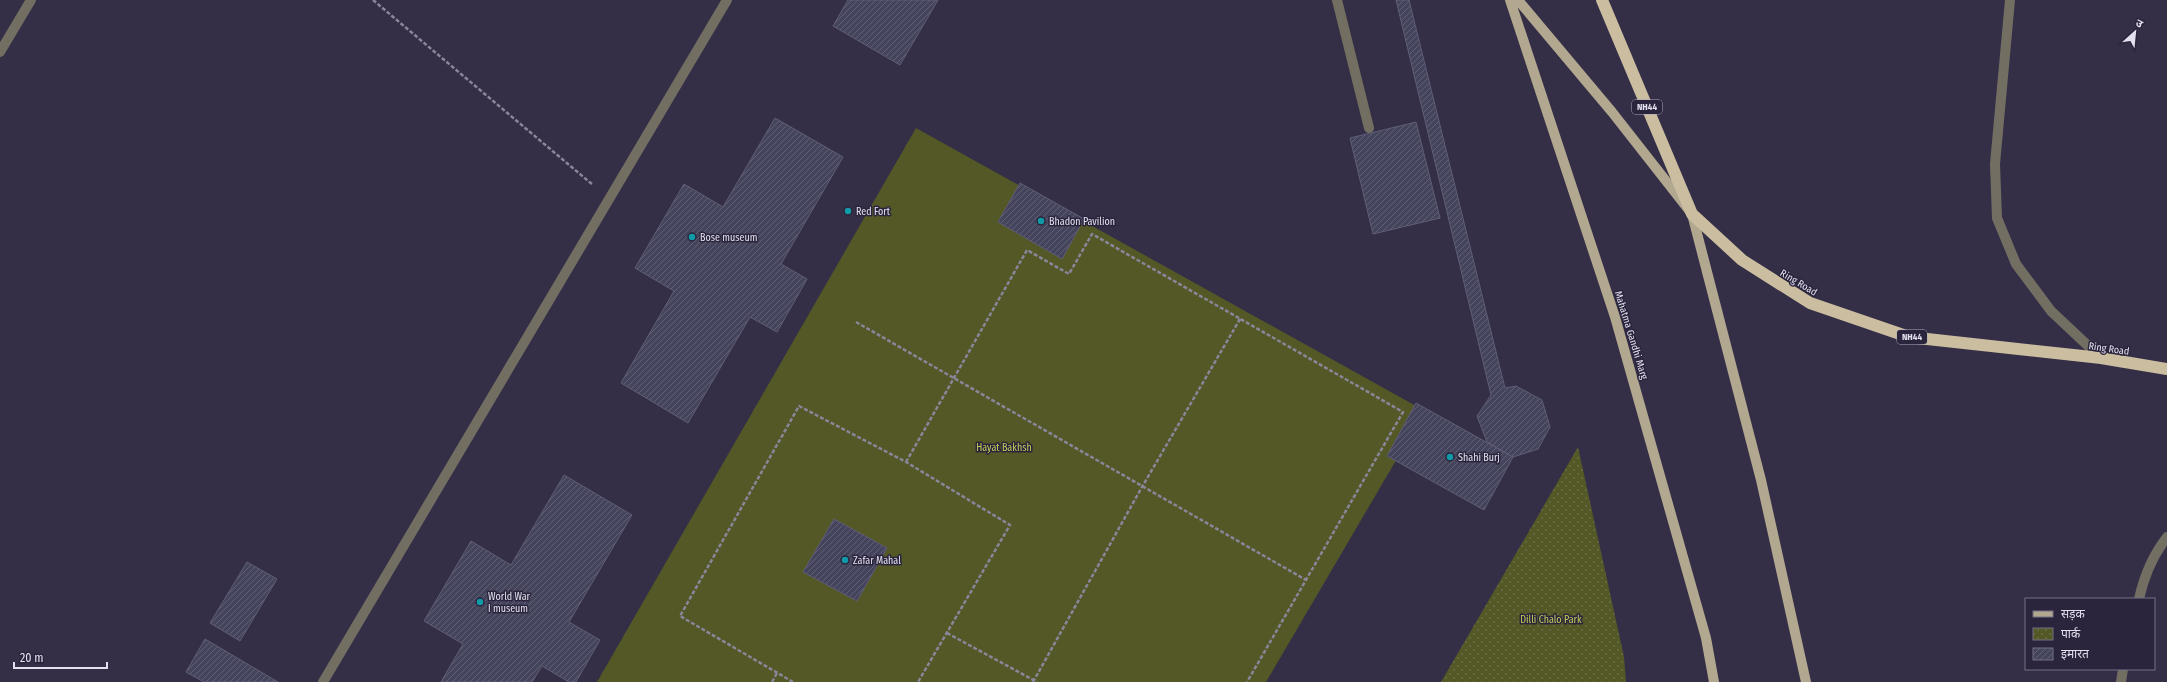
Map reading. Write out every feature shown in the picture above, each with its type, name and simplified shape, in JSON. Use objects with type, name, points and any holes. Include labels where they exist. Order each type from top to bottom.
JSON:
[{"type":"highway","name":"Ring Road","points":[[1602,0],[1692,214],[1742,260],[1810,303],[1909,337],[2101,358],[2167,369]]},
{"type":"main road","name":"Mahatma Gandhi Marg","points":[[1510,0],[1615,317],[1706,638],[1714,682]]},
{"type":"main road","points":[[1518,0],[1612,112],[1692,214],[1761,480],[1806,682]]},
{"type":"street","points":[[0,52],[31,0]]},
{"type":"street","points":[[323,682],[608,198],[727,0]]},
{"type":"street","points":[[1337,0],[1369,128]]},
{"type":"street","points":[[2010,0],[1995,164],[1997,218],[2016,264],[2051,311],[2101,358]]},
{"type":"street","points":[[2139,598],[2142,582],[2152,560],[2167,537]]},
{"type":"street","points":[[2120,682],[2123,670]]},
{"type":"path","points":[[373,0],[608,198]]},
{"type":"path","points":[[906,462],[1027,250],[1069,274],[1092,234],[1403,412],[1247,682]]},
{"type":"path","points":[[947,633],[1035,681],[1142,487],[1240,319]]},
{"type":"path","points":[[856,322],[1306,580]]},
{"type":"path","points":[[793,682],[680,616],[799,406],[906,462],[1010,525],[918,682]]},
{"type":"path","points":[[772,682],[777,673]]},
{"type":"green space","name":"Hayat Bakhsh","points":[[916,128],[1425,411],[1266,682],[597,682]]},
{"type":"green space","name":"Dilli Chalo Park","points":[[1578,447],[1624,657],[1626,682],[1441,682]]},
{"type":"building","points":[[848,0],[938,0],[900,65],[833,26]]},
{"type":"building","points":[[1396,0],[1409,0],[1505,388],[1516,386],[1542,400],[1550,427],[1538,449],[1513,457],[1487,442],[1477,416],[1491,395]]},
{"type":"building","points":[[775,118],[843,157],[781,264],[807,279],[777,332],[750,317],[688,423],[621,383],[674,291],[635,268],[684,184],[723,207]]},
{"type":"building","points":[[1416,122],[1440,218],[1373,234],[1350,138]]},
{"type":"building","name":"Bhadon Pavilion","points":[[1020,183],[1084,219],[1062,259],[998,222]]},
{"type":"building","name":"Shahi Burj","points":[[1416,403],[1513,457],[1484,510],[1387,456]]},
{"type":"building","points":[[564,475],[632,515],[569,622],[600,640],[576,682],[569,682],[542,666],[532,682],[441,682],[463,644],[424,621],[471,541],[511,565]]},
{"type":"building","name":"Zafar Mahal","points":[[834,519],[887,548],[857,601],[803,572]]},
{"type":"building","points":[[247,562],[277,579],[240,641],[210,623]]},
{"type":"building","points":[[205,639],[278,682],[204,682],[186,672]]},
{"type":"place","name":"Red Fort","points":[[848,211]]},
{"type":"place","name":"Bhadon Pavilion","points":[[1041,221]]},
{"type":"place","name":"Bose museum","points":[[692,237]]},
{"type":"place","name":"Shahi Burj","points":[[1450,457]]},
{"type":"place","name":"Zafar Mahal","points":[[845,560]]},
{"type":"place","name":"World War I museum","points":[[480,602]]}]
